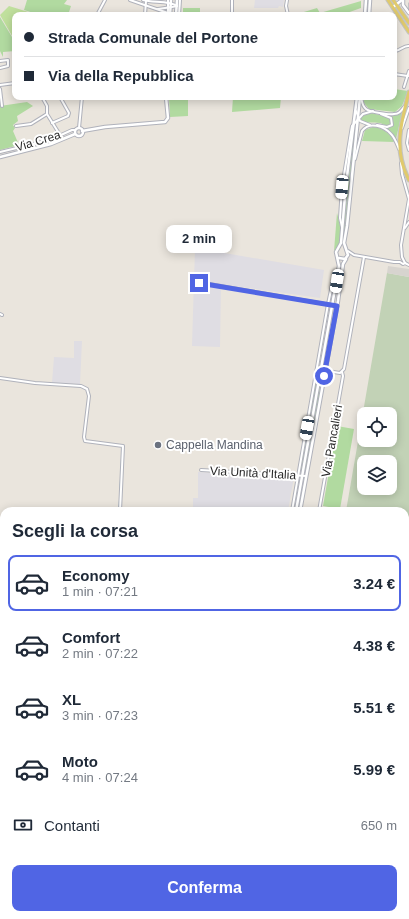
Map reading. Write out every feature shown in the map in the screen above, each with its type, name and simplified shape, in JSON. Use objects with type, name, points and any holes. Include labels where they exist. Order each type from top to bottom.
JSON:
[{"type":"main road","points":[[388,0],[396,12]]},
{"type":"main road","points":[[393,0],[409,22]]},
{"type":"main road","points":[[397,14],[409,32]]},
{"type":"main road","points":[[409,92],[400,135],[399,149],[409,180]]},
{"type":"main road","points":[[404,116],[409,99]]},
{"type":"street","points":[[99,12],[105,0]]},
{"type":"street","points":[[130,0],[164,12]]},
{"type":"street","points":[[145,12],[146,5],[144,0],[170,1],[177,6]]},
{"type":"street","points":[[178,0],[178,12]]},
{"type":"street","points":[[178,0],[178,12]]},
{"type":"street","points":[[232,0],[232,12]]},
{"type":"street","points":[[287,0],[287,12]]},
{"type":"street","points":[[365,12],[366,0]]},
{"type":"street","points":[[369,12],[371,0]]},
{"type":"street","points":[[393,8],[396,4],[403,0],[409,13]]},
{"type":"street","points":[[169,12],[170,1]]},
{"type":"street","points":[[157,9],[177,6]]},
{"type":"street","points":[[401,20],[405,23],[409,22]]},
{"type":"street","points":[[397,50],[409,46]]},
{"type":"street","points":[[0,61],[8,60],[8,66],[0,68]]},
{"type":"street","points":[[404,87],[409,71]]},
{"type":"street","points":[[397,74],[408,76]]},
{"type":"street","points":[[0,85],[12,83]]},
{"type":"street","points":[[0,89],[2,106]]},
{"type":"street","points":[[44,100],[47,106],[47,114],[60,135]]},
{"type":"street","points":[[52,123],[68,116],[69,113],[62,100]]},
{"type":"street","points":[[82,100],[79,128],[75,132],[78,136],[81,135],[82,131],[92,128],[166,121],[168,118],[166,100]]},
{"type":"street","points":[[293,507],[333,305],[338,272],[338,258],[336,252],[341,244],[346,184],[356,111],[359,100]]},
{"type":"street","points":[[360,100],[347,226],[344,241],[345,248],[354,255],[409,264]]},
{"type":"street","points":[[361,100],[365,108],[373,112]]},
{"type":"street","points":[[342,228],[340,218],[342,187],[352,126],[365,113],[378,112],[394,114],[402,110],[406,102]]},
{"type":"street","points":[[400,135],[409,108]]},
{"type":"street","points":[[356,111],[362,122],[388,127],[392,125],[393,122],[390,117],[378,112]]},
{"type":"street","points":[[16,126],[31,124],[47,114]]},
{"type":"street","points":[[354,162],[362,131],[372,125]]},
{"type":"street","points":[[376,125],[392,135],[399,149]]},
{"type":"street","points":[[79,128],[82,131]]},
{"type":"street","name":"Via Crea","points":[[0,152],[50,140],[72,130],[75,132]]},
{"type":"street","points":[[409,130],[407,143],[409,150]]},
{"type":"street","name":"Via Crea","points":[[0,157],[62,140],[75,132]]},
{"type":"street","points":[[402,162],[402,174],[409,199],[401,245],[405,263]]},
{"type":"street","points":[[404,230],[409,222]]},
{"type":"street","points":[[339,248],[345,248]]},
{"type":"street","points":[[301,507],[337,306],[343,264],[348,251]]},
{"type":"street","points":[[338,258],[343,260],[354,255]]},
{"type":"street","name":"Via Pancalieri","points":[[320,507],[343,376],[342,372],[345,365],[364,257]]},
{"type":"street","points":[[400,262],[403,259]]},
{"type":"street","points":[[296,507],[300,476],[328,304],[334,276],[338,272]]},
{"type":"street","points":[[198,282],[337,306]]},
{"type":"street","points":[[317,370],[338,373],[342,372]]},
{"type":"street","points":[[0,378],[84,387],[88,392],[84,437],[85,441],[123,446],[120,507]]},
{"type":"street","name":"Via Unità d'Italia","points":[[201,470],[306,476]]},
{"type":"shaded area","points":[[255,0],[284,0],[283,7],[254,8]]},
{"type":"shaded area","points":[[195,248],[324,270],[320,298],[221,284],[220,347],[192,346]]},
{"type":"shaded area","points":[[388,266],[409,269],[409,277],[387,273]]},
{"type":"shaded area","points":[[74,341],[82,341],[80,384],[52,383],[54,357],[74,358]]},
{"type":"shaded area","points":[[198,472],[294,477],[289,507],[193,507],[193,498],[198,498]]},
{"type":"green space","points":[[27,0],[67,0],[64,4],[71,6],[69,12],[30,12],[24,10]]},
{"type":"green space","points":[[361,1],[361,8],[350,12],[323,12]]},
{"type":"green space","points":[[9,6],[28,12],[12,12],[12,36],[0,15]]},
{"type":"green space","points":[[183,8],[200,8],[200,12],[183,12]]},
{"type":"green space","points":[[317,8],[319,12],[304,12]]},
{"type":"green space","points":[[0,17],[12,37],[12,51],[3,52],[3,57],[0,51]]},
{"type":"green space","points":[[397,89],[408,91],[402,106],[395,112],[369,109],[364,103],[364,100],[397,100]]},
{"type":"green space","points":[[169,100],[188,100],[188,116],[170,117]]},
{"type":"green space","points":[[233,100],[281,100],[280,108],[232,112]]},
{"type":"green space","points":[[27,102],[33,106],[17,116],[18,121],[13,125],[15,128],[13,131],[19,145],[0,150],[0,106]]},
{"type":"green space","points":[[372,113],[390,118],[391,123],[388,126],[377,122],[365,122],[360,119],[362,116]]},
{"type":"green space","points":[[402,113],[396,139],[386,128],[393,124],[391,116]]},
{"type":"green space","points":[[355,127],[357,127],[343,238],[348,181]]},
{"type":"green space","points":[[373,127],[380,128],[386,132],[394,142],[362,141],[365,130]]},
{"type":"green space","points":[[337,213],[341,229],[340,243],[334,251]]},
{"type":"green space","points":[[387,273],[409,277],[409,507],[347,507],[357,447],[397,447],[397,407],[364,407]]},
{"type":"green space","points":[[317,375],[316,391],[301,469]]},
{"type":"green space","points":[[319,386],[320,395],[307,468],[305,470]]},
{"type":"green space","points":[[337,426],[354,429],[340,507],[323,506]]},
{"type":"waterway","points":[[119,507],[122,449]]},
{"type":"tram line","points":[[409,3],[409,10]]},
{"type":"place","name":"Cappella Mandina","points":[[158,445]]},
{"type":"route","points":[[199,283],[337,306],[324,376]]}]
